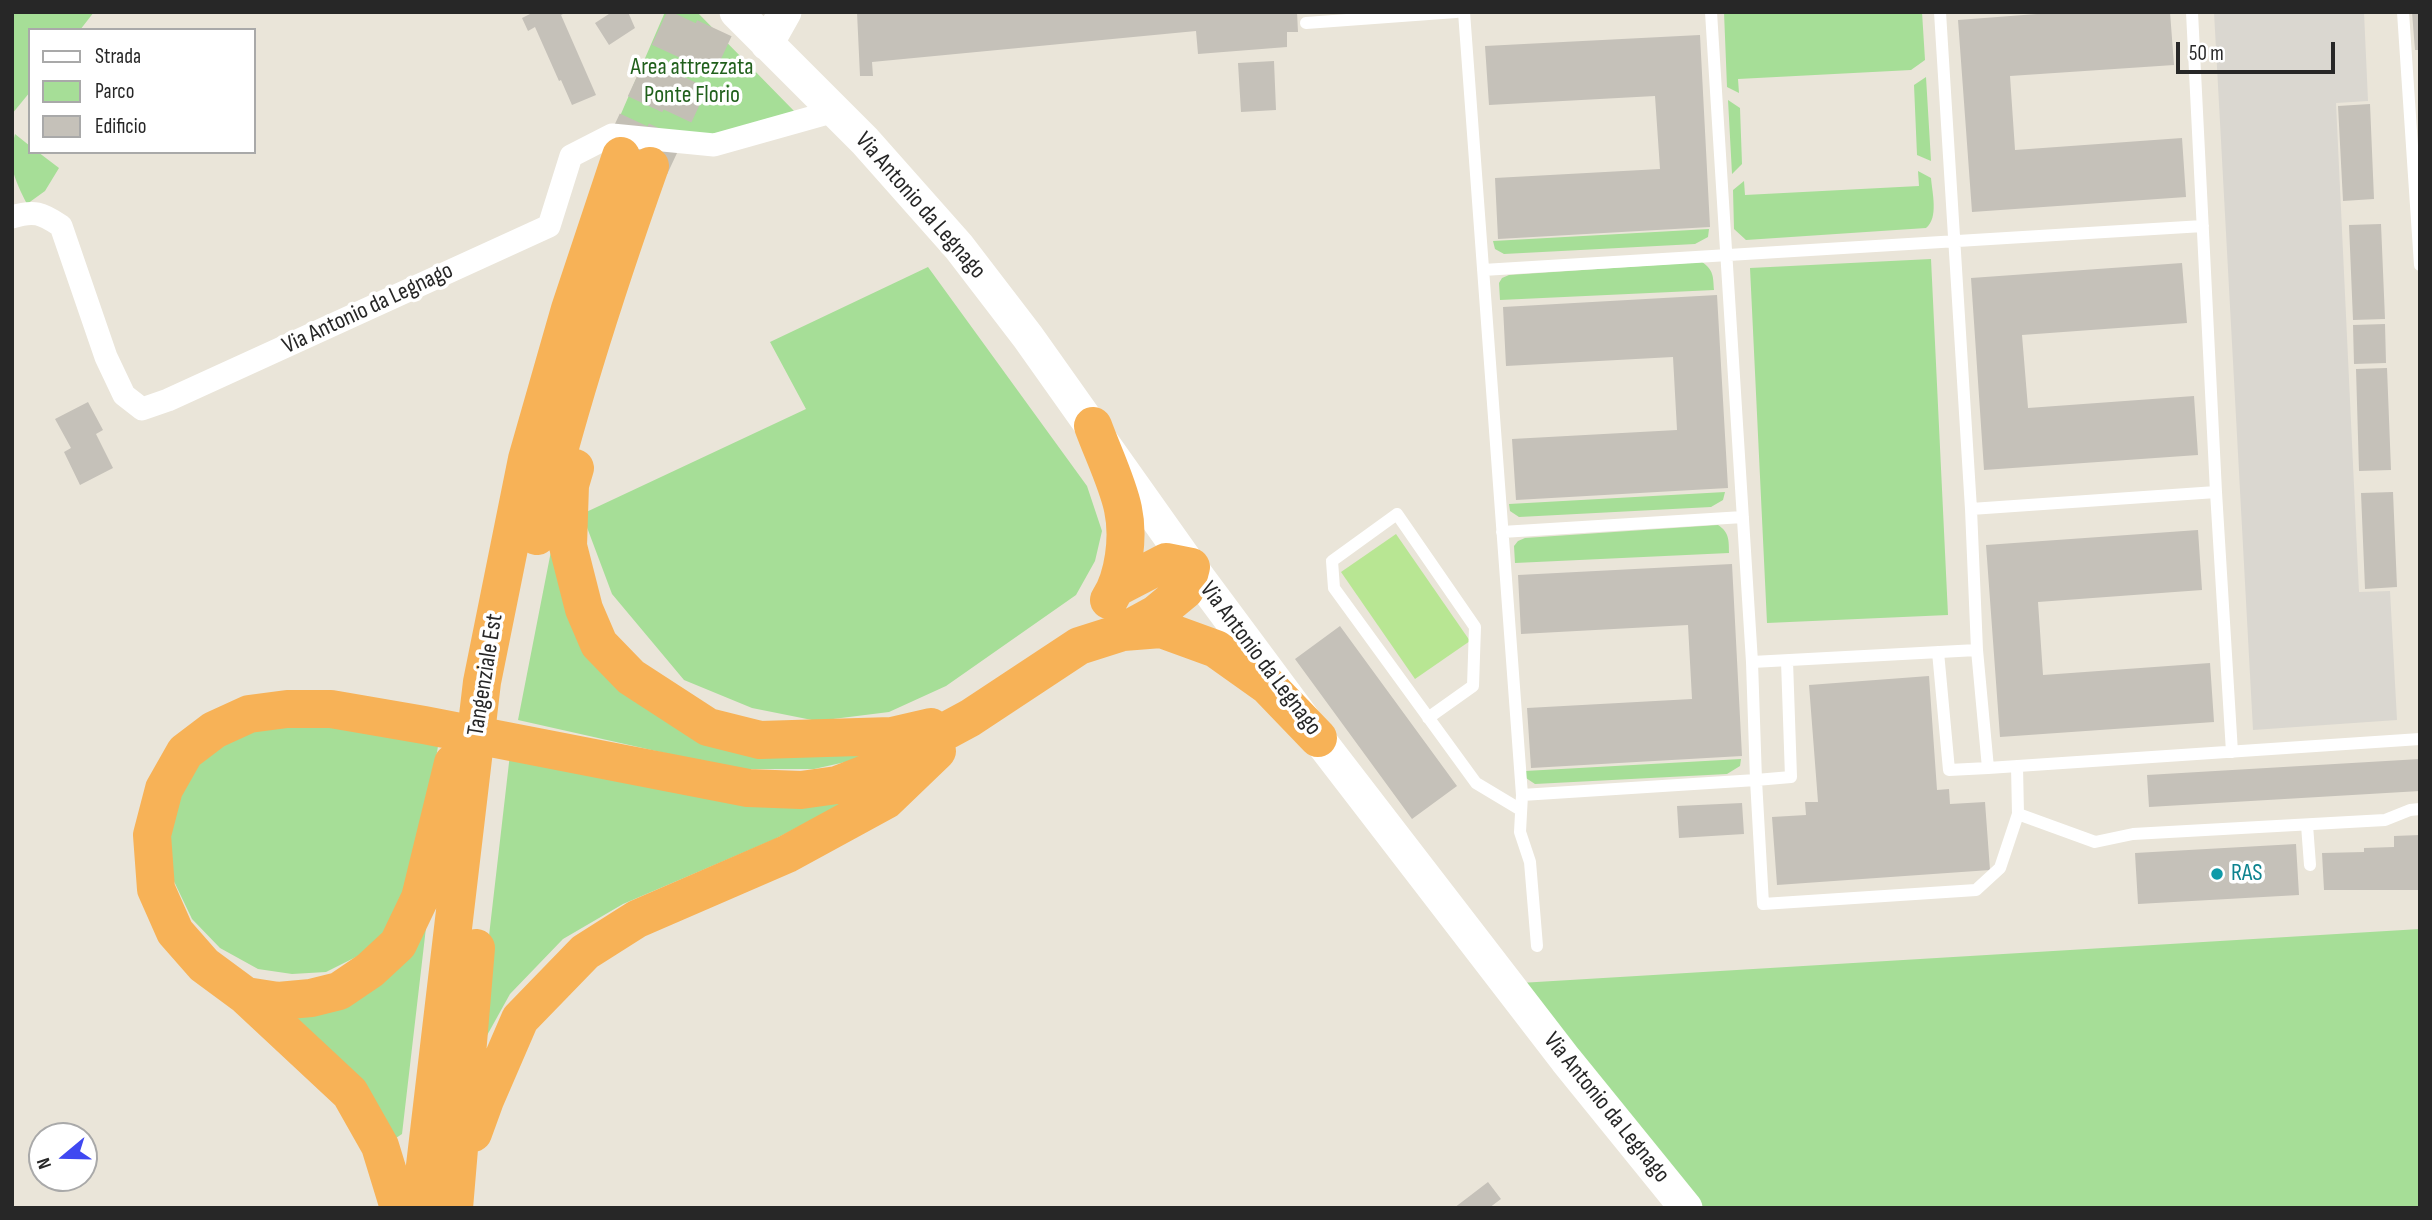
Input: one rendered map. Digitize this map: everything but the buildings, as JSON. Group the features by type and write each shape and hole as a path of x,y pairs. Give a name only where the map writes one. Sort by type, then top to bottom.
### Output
{"highway":[{"name":"Tangenziale Est","path":"420,1208 482,682 527,459 570,309 635,161 626,232 556,457 530,566 508,679 490,790 455,1195"},
{"path":"626,232 616,326 570,485 568,546 584,609 599,644 631,677 708,727 760,740 892,736 970,718"},
{"path":"1079,646 1116,588 1125,552 1124,510 1093,426"},
{"path":"399,1208 380,1146 350,1093 246,996 204,965 175,932 156,889 152,835 164,789 185,752 214,730 249,714 287,709 331,709 748,788 801,790 837,785 868,773 970,718 1079,646 1123,632 1156,614 1185,590 1191,567 1166,562 1116,588"},
{"path":"1123,632 1161,629 1216,649 1268,686 1318,738"},
{"path":"246,996 278,1000 311,998 339,991 370,970 398,944 420,898 448,777 482,682"},
{"path":"455,1195 485,1100 520,1019 585,952 637,919 787,854 886,800 970,718"}],"street":[{"name":"Via Antonio da Legnago","path":"736,12 865,141 959,247 1028,337 1191,567 1318,738 1566,1060 1686,1208"},
{"path":"766,44 785,12"},
{"name":"Via Antonio da Legnago","path":"12,217 29,212 47,216 61,226 106,357 124,395 142,409 168,400 549,226 571,156 612,135 713,145 835,111"}],"lane":[{"path":"1306,23 1456,12"},
{"path":"1464,12 1522,794 1520,832 1530,862 1537,946"},
{"path":"1711,12 1752,662 1763,904 1976,890 2000,868 2018,814 2017,766"},
{"path":"1940,12 1971,509 1977,650 1988,768"},
{"path":"2192,12 2232,752"},
{"path":"2403,12 2420,265"},
{"path":"1483,270 2203,226"},
{"path":"1971,509 2216,492"},
{"path":"1428,718 1473,686 1475,626 1397,514 1332,561 1334,588 1428,718 1476,783 1521,810"},
{"path":"1502,532 1743,517"},
{"path":"1752,662 1977,650"},
{"path":"1938,652 1949,770 2420,739"},
{"path":"1522,794 1791,777 1787,661"},
{"path":"2018,814 2095,842 2133,834 2385,820 2420,809"},
{"path":"2307,825 2310,865"}],"green space":[{"path":"12,12 94,12 82,28 28,28 28,94 12,114"},
{"name":"Area attrezzata Ponte Florio","path":"665,12 697,12 795,112 716,137 614,130"},
{"path":"1724,12 1922,12 1925,60 1911,70 1738,79 1739,93 1727,87"},
{"path":"1926,77 1931,161 1917,155 1914,85"},
{"path":"1728,100 1740,108 1742,164 1732,174"},
{"path":"15,134 28,144 28,154 41,154 59,168 45,191 27,204 13,170"},
{"path":"1918,171 1931,178 1934,211 1926,228 1746,240 1734,229 1733,190 1744,181 1745,195 1919,186"},
{"path":"1709,229 1708,237 1695,244 1504,254 1495,249 1493,241"},
{"path":"1931,259 1948,615 1767,623 1750,268"},
{"path":"1702,262 1711,271 1714,290 1500,300 1499,283 1509,275"},
{"path":"928,267 1087,486 1102,531 1095,561 1076,595 946,686 889,712 817,721 752,708 684,680 612,594 582,514 806,409 770,342"},
{"path":"1725,492 1723,500 1711,507 1519,517 1510,511 1509,504"},
{"path":"1718,525 1728,537 1729,553 1515,563 1514,546 1525,538"},
{"path":"1396,534 1470,641 1415,679 1341,572"},
{"path":"552,546 626,695 857,751 859,759 814,769 736,769 518,720"},
{"path":"290,717 439,740 416,882 398,922 368,951 326,972 292,974 258,969 220,948 192,919 170,873 167,832 182,779 209,748"},
{"path":"510,754 863,793 775,839 623,904 563,939 510,994 475,1057"},
{"path":"1741,759 1740,766 1727,774 1535,784 1526,778 1525,771"},
{"path":"427,919 402,1134 396,1138 270,1001 303,1002"},
{"path":"2420,929 2420,1208 1697,1208 1520,983"}],"shaded area":[{"path":"2214,12 2364,12 2368,101 2336,103 2359,592 2390,591 2397,720 2253,730"}],"tunnel":[{"path":"621,156 688,12"},
{"path":"650,166 722,12"}],"place":[{"name":"RAS","path":"2217,874"}]}
